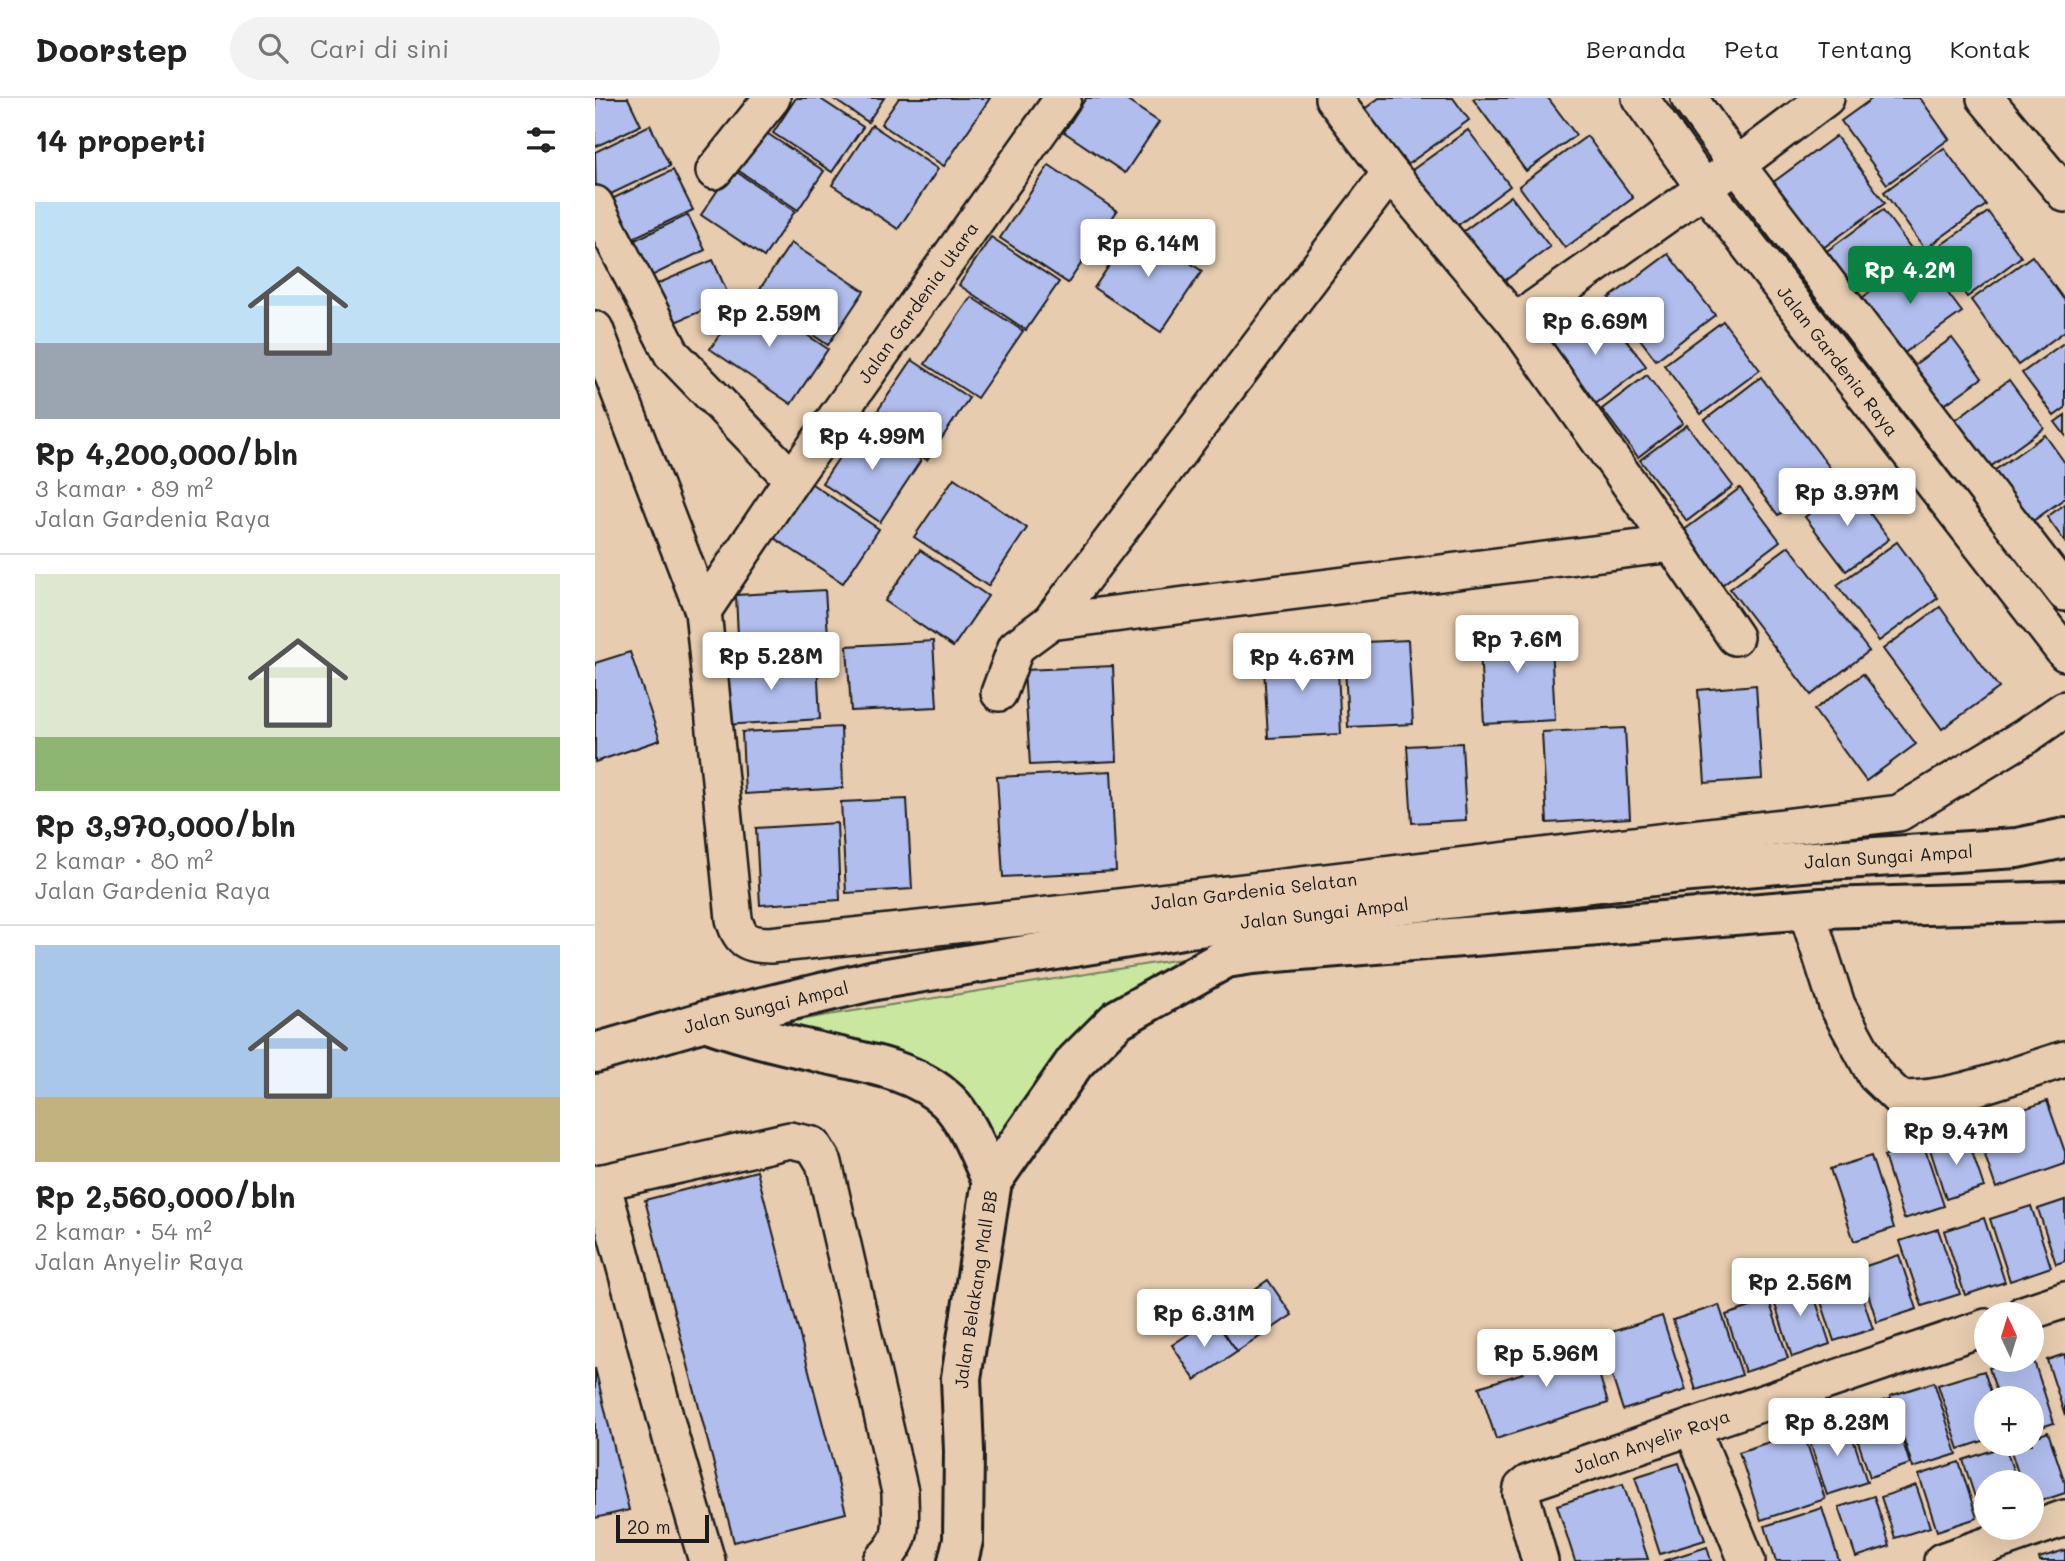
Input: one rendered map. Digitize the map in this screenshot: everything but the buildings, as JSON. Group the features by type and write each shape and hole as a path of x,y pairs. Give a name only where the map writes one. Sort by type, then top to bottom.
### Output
{"main road":[{"name":"Jalan Sungai Ampal","path":"595,1053 705,1021 874,980 1188,928 1680,873 1813,861 2017,848 2065,838"},
{"name":"Jalan Sungai Ampal","path":"1226,958 1806,909 2065,901"},
{"name":"Jalan Belakang Mall BB","path":"958,1561 963,1540 961,1378 992,1181 1075,1062 1118,1019 1226,958"},
{"path":"705,1021 744,1035 872,1065 916,1080 949,1102 971,1136 992,1181"}],"street":[{"path":"714,172 772,98"},
{"name":"Jalan Gardenia Utara","path":"703,611 792,479 1063,98"},
{"path":"1333,98 1390,173 1515,322 1735,638"},
{"name":"Jalan Gardenia Raya","path":"1640,98 1704,188 2065,653"},
{"path":"1689,98 1737,165 2065,593"},
{"path":"1515,322 1737,165 1826,98"},
{"path":"1985,98 2065,194"},
{"path":"999,693 1016,647 1050,622 1390,173"},
{"path":"595,204 671,354 792,479"},
{"name":"Jalan Gardenia Selatan","path":"595,329 703,611 734,919 737,932 744,940 755,944 1085,911 1899,813 2026,736 2065,709"},
{"path":"1050,622 1672,544"},
{"path":"1806,909 1837,1005 1875,1075 1900,1099 1925,1099 1953,1094 2065,1059"},
{"path":"707,1561 599,1183 790,1140 813,1144 824,1163 900,1492 900,1528 896,1547 881,1561"},
{"path":"2044,1307 2065,1300"},
{"name":"Jalan Anyelir Raya","path":"1540,1561 1521,1494 1522,1488 1528,1483 1974,1331"},
{"path":"1692,1427 1747,1561"},
{"path":"1942,1561 2015,1549 2065,1518"}],"green space":[{"path":"1219,956 1116,1015 992,1170 952,1101 745,1031 822,1016 1174,960"}]}
